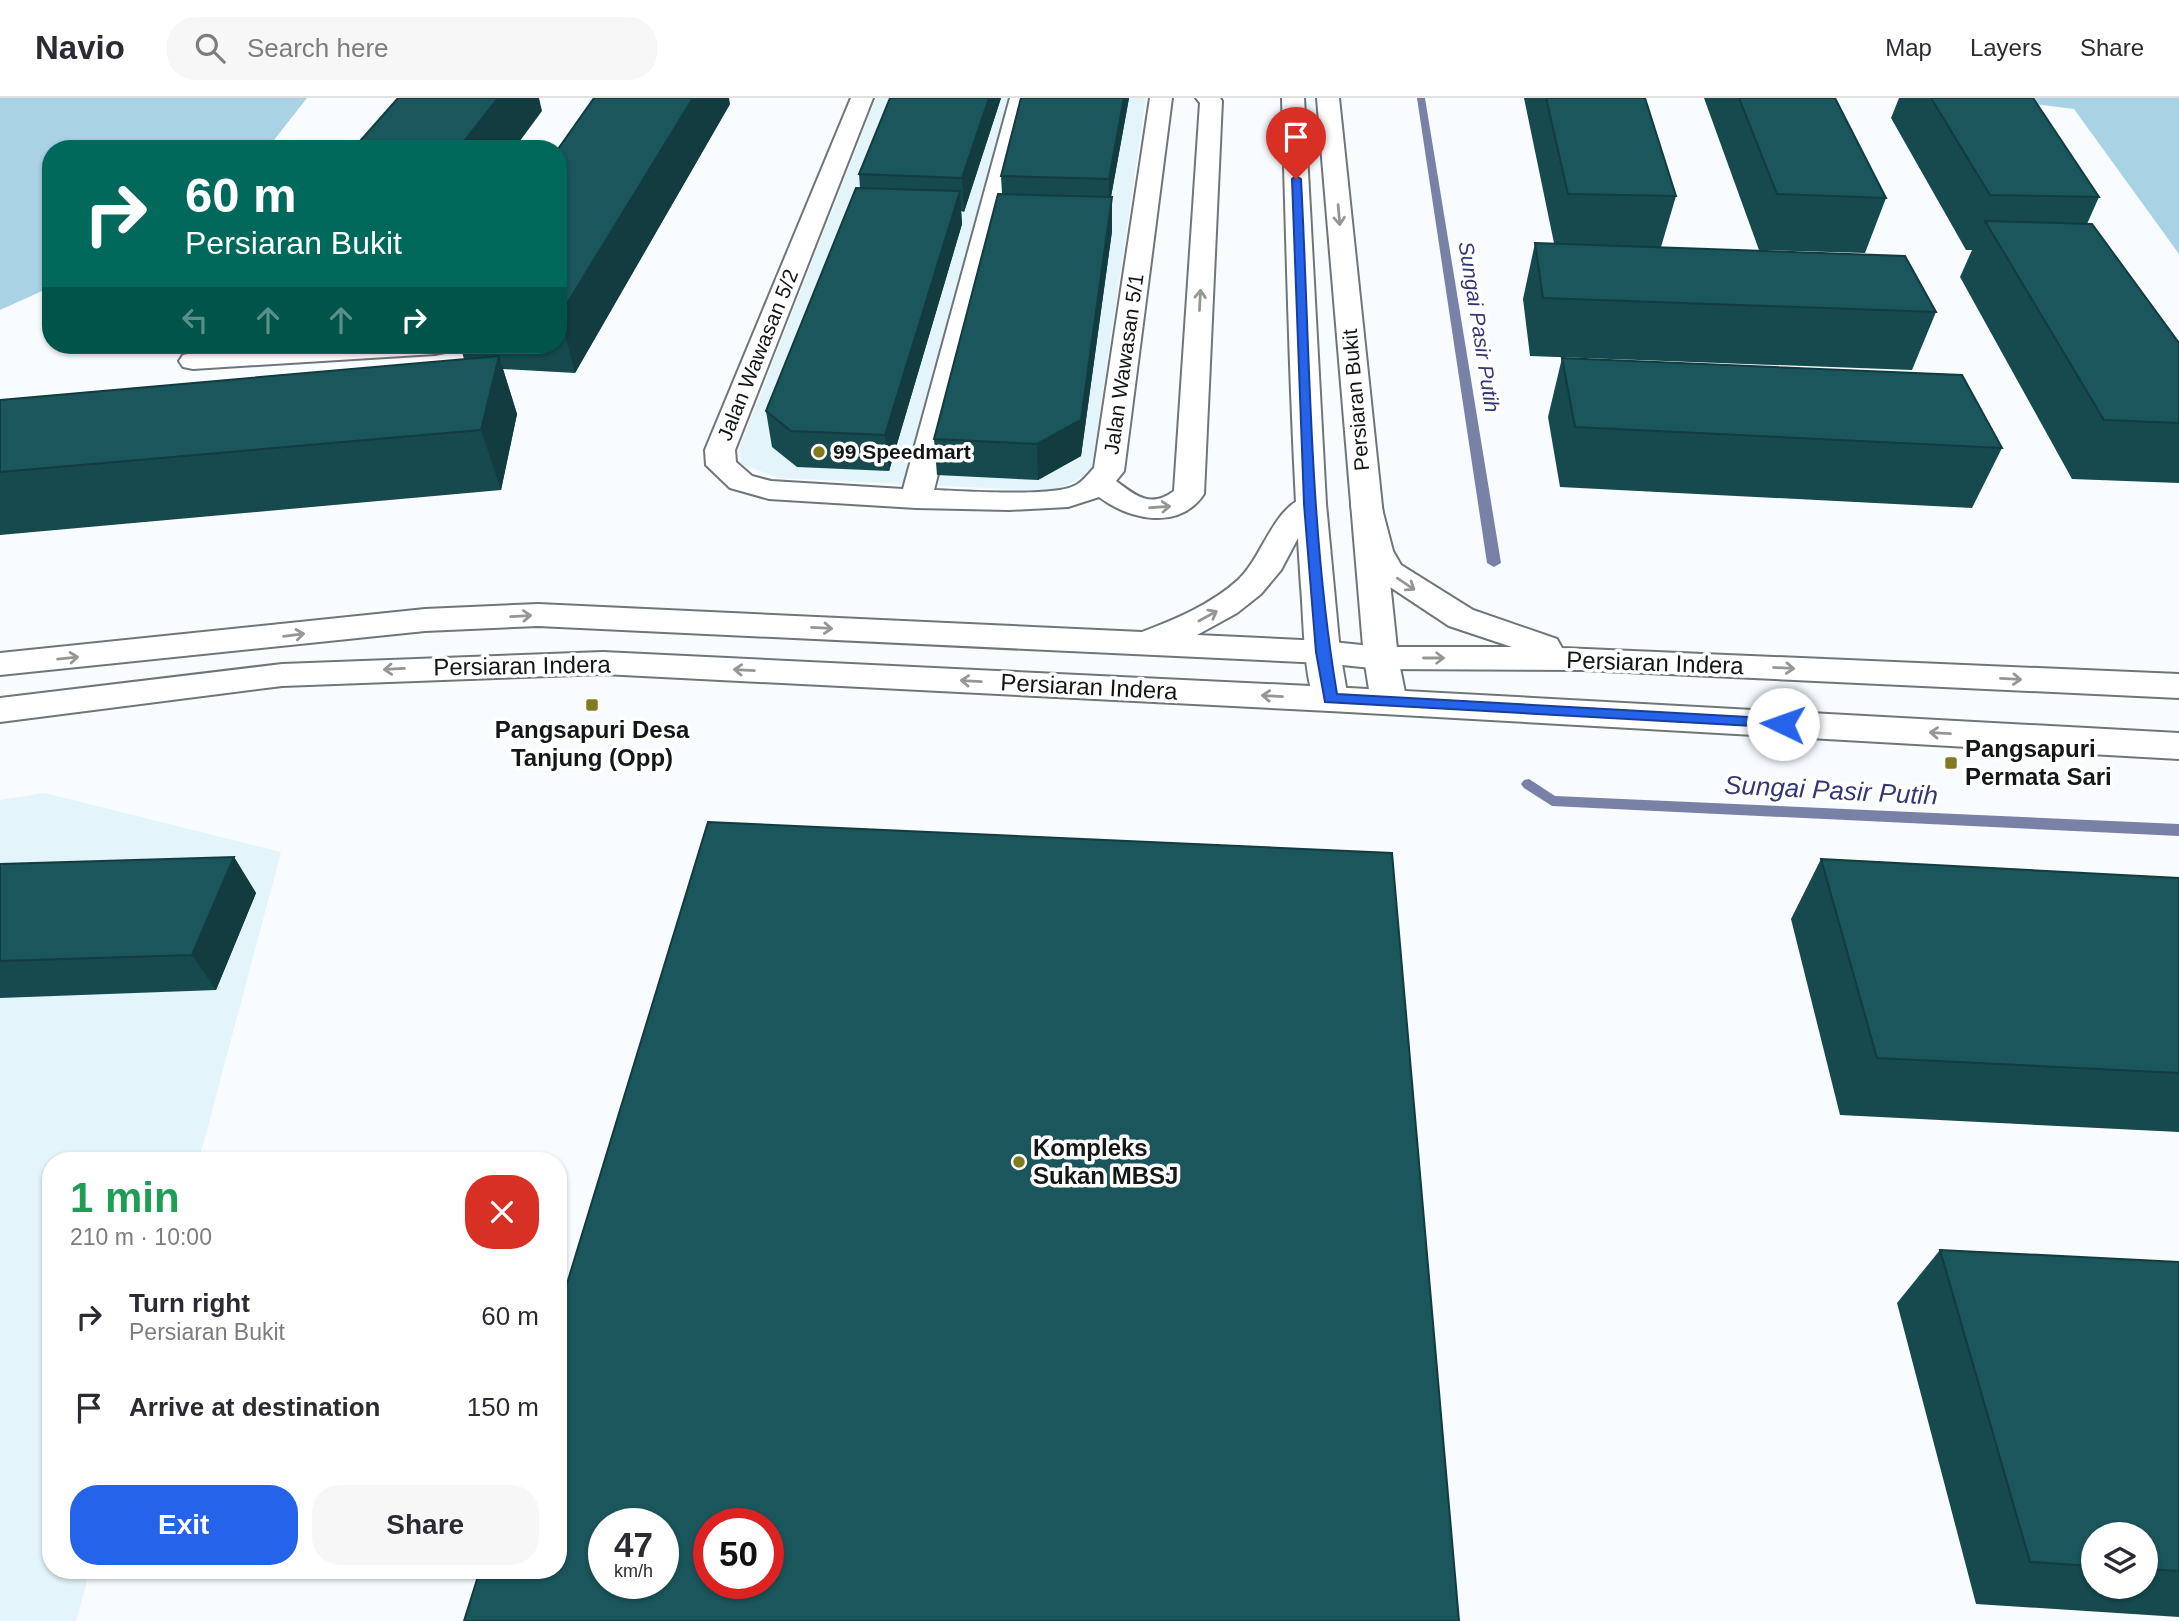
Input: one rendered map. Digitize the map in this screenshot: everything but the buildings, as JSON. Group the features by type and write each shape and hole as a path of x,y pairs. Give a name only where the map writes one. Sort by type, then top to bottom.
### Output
{"street":[{"name":"Jalan Wawasan 5/2","path":"862,98 829,212 720,450 721,466 741,482 769,490 916,499"},
{"path":"916,499 1021,98"},
{"name":"Jalan Wawasan 5/1","path":"916,499 1046,501 1087,492 1100,483 1109,471 1161,98"},
{"path":"1100,483 1116,498 1139,508 1168,509 1189,494 1212,101 1207,98"},
{"name":"Persiaran Bukit","path":"1293,98 1311,504 1323,652 1330,699"},
{"name":"Persiaran Bukit","path":"1328,98 1381,658 1389,702"},
{"path":"964,216 1018,218"},
{"path":"1115,221 1143,222"},
{"path":"193,361 306,354"},
{"path":"1146,643 1183,630 1215,613 1242,593 1262,575 1276,555 1285,533 1311,504"},
{"path":"1366,505 1377,551 1389,572 1461,618 1506,636 1583,659"},
{"name":"Persiaran Indera","path":"0,664 425,620 538,615 1323,652 1381,658 1583,659 2179,686"},
{"name":"Persiaran Indera","path":"0,710 282,674 603,663 1389,702 2179,746"}],"shaded area":[{"path":"0,98 307,98 274,140 42,140 42,291 0,310"},
{"path":"876,98 1146,98 1091,472 1072,483 1051,491 779,478 741,464 739,449"},
{"path":"1984,98 2179,98 2179,254 2074,109"},
{"path":"45,793 281,852 201,1152 42,1152 42,1579 88,1579 76,1621 0,1621 0,800"}],"waterway":[{"name":"Sungai Pasir Putih","path":"1421,98 1494,563"},
{"name":"Sungai Pasir Putih","path":"1529,784 1552,801 2179,830"}],"place":[{"name":"99 Speedmart","path":"819,452"},
{"name":"Pangsapuri Desa Tanjung (Opp)","path":"592,705"},
{"name":"Pangsapuri Permata Sari","path":"1951,763"},
{"name":"Kompleks Sukan MBSJ","path":"1019,1162"}],"route":[{"path":"1296,179 1311,504 1323,652 1330,699 1783,724"}]}
